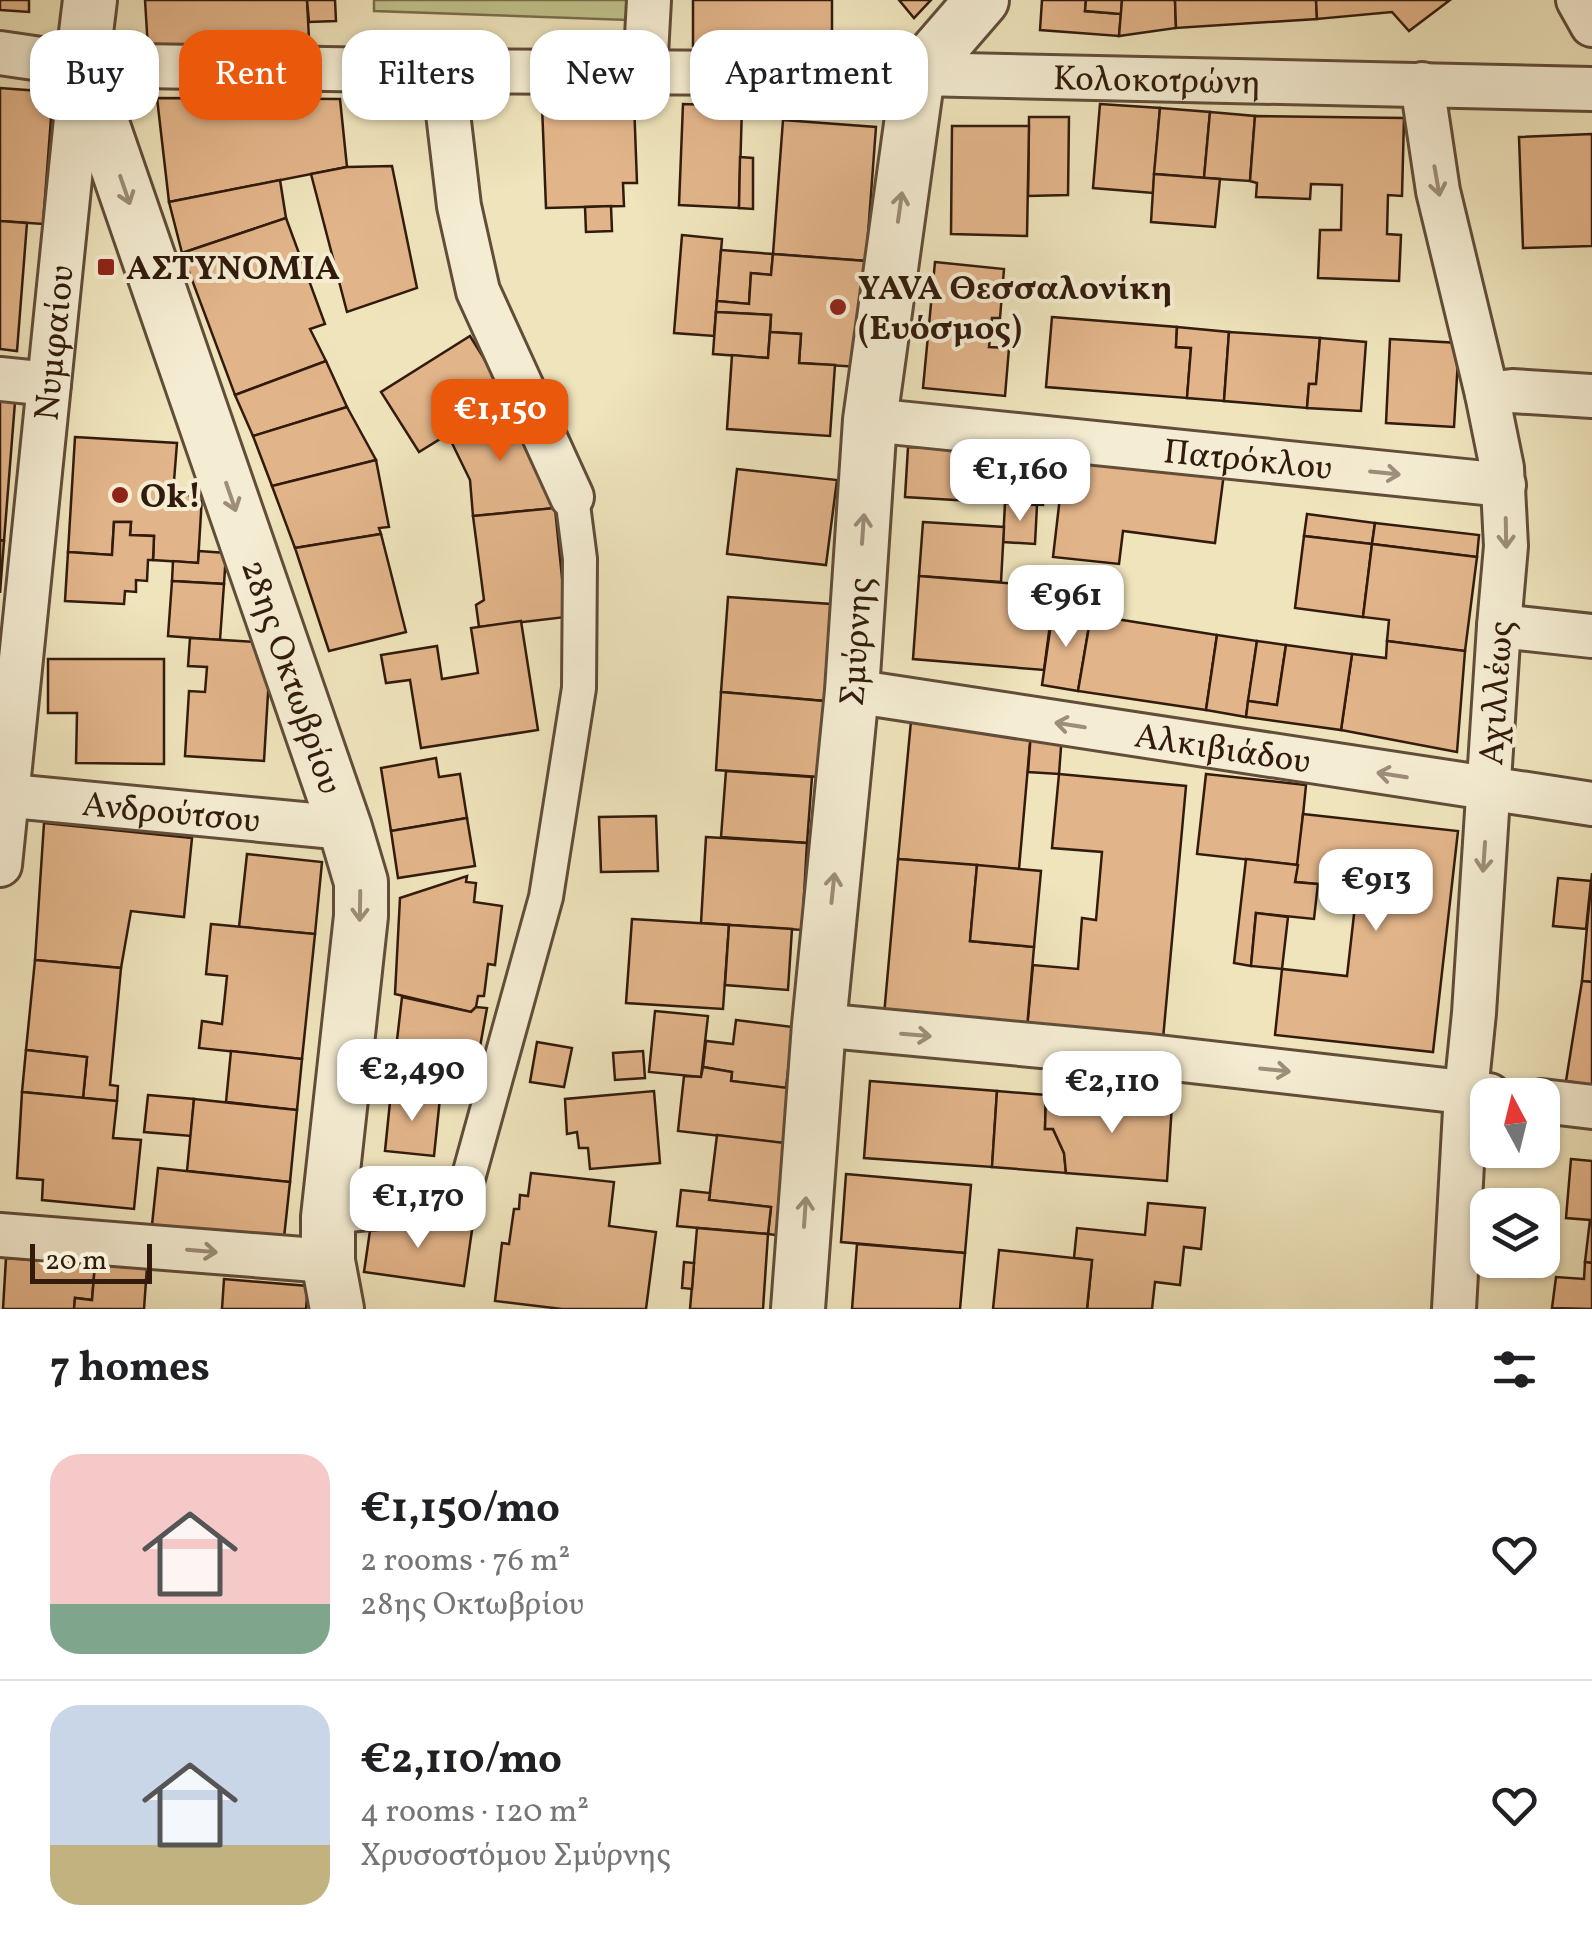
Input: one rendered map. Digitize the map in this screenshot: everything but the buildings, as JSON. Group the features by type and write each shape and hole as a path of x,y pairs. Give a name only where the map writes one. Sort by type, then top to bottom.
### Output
{"street":[{"name":"Νυμφαίου","path":"86,30 90,0"},
{"path":"647,30 648,0"},
{"path":"928,62 982,0"},
{"path":"1578,0 1592,24"},
{"name":"Κολοκοτρώνη","path":"0,53 30,57"},
{"name":"Κολοκοτρώνη","path":"159,66 342,70"},
{"name":"Κολοκοτρώνη","path":"928,74 1592,89"},
{"name":"Αχιλλέως","path":"1422,84 1438,191 1487,394 1504,485 1506,546 1474,1013 1476,1078"},
{"name":"Νυμφαίου","path":"0,865 4,795 76,120"},
{"name":"28ης Οκτωβρίου","path":"101,120 345,828 360,882 361,916 331,1262"},
{"path":"0,1234 331,1262 461,1204 546,897 579,688 580,559 572,497 478,291 459,206 449,120"},
{"name":"Σμύρνης","path":"798,1309 819,1026 852,691 870,420 912,120"},
{"path":"0,379 49,384"},
{"path":"1487,394 1512,391 1592,396"},
{"name":"Πατρόκλου","path":"870,420 1504,485"},
{"path":"1499,626 1592,636"},
{"name":"Αλκιβιάδου","path":"852,691 1592,804"},
{"name":"Ανδρούτσου","path":"4,795 345,828"},
{"path":"819,1026 1167,1058 1470,1093"},
{"path":"1560,1103 1592,1107"},
{"name":"Αχιλλέως","path":"1454,1309 1470,1159"}],"green space":[{"path":"374,0 630,0 628,20 374,11"}],"place":[{"name":"ΑΣΤΥΝΟΜΙΑ","path":"106,267"},
{"name":"YAVA Θεσσαλονίκη (Ευόσμος)","path":"838,307"},
{"name":"Ok!","path":"120,495"}]}
